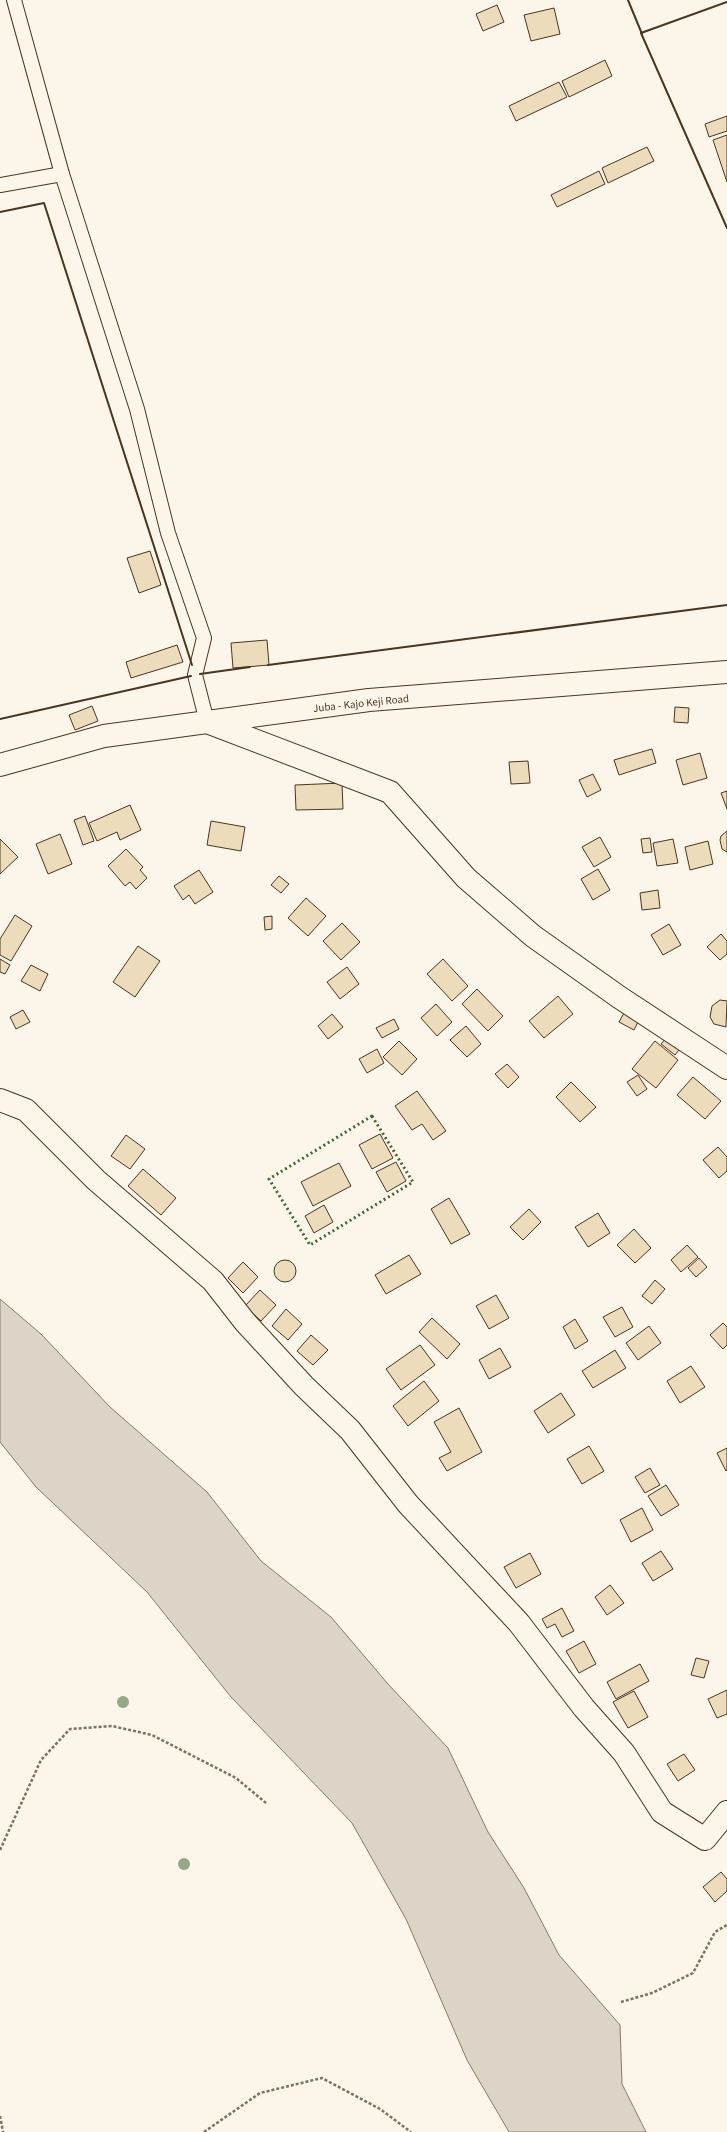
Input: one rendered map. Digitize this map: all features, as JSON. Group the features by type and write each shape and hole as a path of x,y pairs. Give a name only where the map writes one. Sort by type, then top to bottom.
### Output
{"street":[{"name":"Juba - Kajo Keji Road","path":"0,765 104,736 370,700 564,686 727,672"},
{"path":"207,722 390,792 466,878 533,936 619,997 727,1068"},
{"path":"0,1100 26,1110 96,1180 213,1281 245,1322 304,1386 350,1430 408,1504 519,1623 584,1708 624,1753 662,1812 705,1838 727,1812"}],"lane":[{"path":"14,0 62,174 137,409 168,533 204,638 195,675 207,722"},
{"path":"0,185 62,174"}],"path":[{"path":"0,1850 41,1760 70,1729 112,1726 152,1735 236,1778 266,1803"},
{"path":"621,2002 652,1993 692,1973 715,1932 727,1925"},
{"path":"204,2132 260,2093 322,2078 380,2109 411,2132"},
{"path":"0,2116 3,2132"}],"shaded area":[{"path":"0,1299 41,1334 110,1407 207,1492 261,1561 331,1617 388,1684 448,1748 488,1832 524,1888 559,1955 620,2025 622,2084 646,2132 509,2132 467,2060 406,1919 352,1823 231,1697 147,1592 36,1487 0,1442"}],"building":[{"path":"497,5 504,22 483,31 476,14"},
{"path":"554,8 560,34 531,41 524,15"},
{"path":"605,60 612,76 569,97 562,81"},
{"path":"559,82 567,97 516,121 509,106"},
{"path":"727,116 727,131 709,137 705,124"},
{"path":"727,135 727,182 713,140"},
{"path":"647,147 654,161 608,183 602,168"},
{"path":"599,171 605,184 557,207 551,195"},
{"path":"150,551 161,585 139,593 127,558"},
{"path":"267,640 269,665 233,668 231,643"},
{"path":"177,645 183,662 131,678 126,662"},
{"path":"92,706 98,721 75,730 69,715"},
{"path":"675,707 689,708 688,723 674,722"},
{"path":"652,749 656,763 619,775 614,760"},
{"path":"700,753 707,778 683,785 676,760"},
{"path":"528,761 530,783 511,784 509,762"},
{"path":"593,774 601,790 587,797 579,780"},
{"path":"342,783 343,809 296,810 295,785"},
{"path":"727,791 727,809 721,793"},
{"path":"130,805 141,830 120,840 117,832 97,841 89,823"},
{"path":"85,816 94,841 83,845 74,820"},
{"path":"211,821 245,827 241,851 207,845"},
{"path":"727,831 727,852 722,849 720,840 721,836"},
{"path":"60,834 72,864 48,874 36,844"},
{"path":"600,837 611,857 594,867 582,847"},
{"path":"650,838 652,852 643,853 641,839"},
{"path":"0,839 18,857 0,874"},
{"path":"673,839 678,863 657,866 653,843"},
{"path":"708,841 713,864 690,870 685,847"},
{"path":"126,849 143,867 140,870 147,878 136,889 130,882 125,886 108,866"},
{"path":"598,869 610,890 593,900 581,879"},
{"path":"199,870 213,892 195,904 189,895 183,900 174,886"},
{"path":"279,876 289,884 281,893 271,885"},
{"path":"658,890 660,908 642,910 640,893"},
{"path":"306,898 326,916 308,936 288,918"},
{"path":"15,915 32,926 11,961 0,955 0,939"},
{"path":"272,916 272,929 265,930 264,917"},
{"path":"342,923 360,942 341,960 323,941"},
{"path":"669,924 681,945 663,955 651,935"},
{"path":"721,934 727,941 727,954 720,960 707,947"},
{"path":"138,946 160,961 135,997 113,982"},
{"path":"0,959 10,965 5,974 0,972"},
{"path":"443,959 468,986 452,1001 427,974"},
{"path":"31,965 48,974 40,991 21,981"},
{"path":"347,967 359,984 340,999 327,982"},
{"path":"477,989 503,1016 488,1031 462,1004"},
{"path":"558,996 573,1014 544,1038 529,1021"},
{"path":"720,1000 727,1001 726,1027 714,1024 710,1017 712,1006"},
{"path":"436,1004 452,1022 437,1036 421,1018"},
{"path":"23,1010 30,1022 16,1029 10,1017"},
{"path":"624,1013 638,1022 634,1030 619,1022"},
{"path":"332,1014 343,1027 328,1039 318,1026"},
{"path":"394,1019 399,1029 382,1038 376,1028"},
{"path":"466,1026 481,1044 467,1057 450,1040"},
{"path":"669,1035 683,1045 675,1055 661,1044"},
{"path":"399,1041 417,1059 402,1075 383,1057"},
{"path":"655,1041 678,1060 656,1088 632,1069"},
{"path":"377,1049 384,1063 367,1073 359,1059"},
{"path":"507,1064 519,1077 508,1088 495,1074"},
{"path":"638,1075 647,1089 637,1096 627,1082"},
{"path":"693,1077 721,1101 705,1119 677,1095"},
{"path":"571,1082 596,1107 580,1122 556,1097"},
{"path":"417,1091 446,1131 433,1140 422,1124 412,1130 395,1106"},
{"path":"380,1134 393,1158 372,1169 359,1145"},
{"path":"126,1135 145,1149 130,1169 111,1156"},
{"path":"718,1147 727,1157 727,1171 719,1178 703,1160"},
{"path":"396,1162 406,1181 387,1192 376,1172"},
{"path":"339,1163 351,1186 313,1206 301,1182"},
{"path":"143,1169 176,1198 161,1215 128,1186"},
{"path":"449,1198 470,1234 451,1244 431,1209"},
{"path":"324,1205 333,1222 314,1233 305,1216"},
{"path":"529,1209 541,1222 523,1240 510,1227"},
{"path":"598,1213 610,1233 588,1247 575,1227"},
{"path":"634,1229 651,1248 635,1263 617,1245"},
{"path":"687,1245 698,1257 681,1272 671,1260"},
{"path":"409,1255 421,1274 386,1294 375,1275"},
{"path":"699,1258 707,1267 696,1277 688,1268"},
{"path":"285,1260 293,1263 296,1271 293,1279 285,1282 277,1279 274,1271 277,1263"},
{"path":"243,1262 258,1277 243,1293 228,1278"},
{"path":"655,1280 665,1289 652,1304 642,1296"},
{"path":"260,1290 276,1305 261,1321 245,1306"},
{"path":"496,1295 509,1318 489,1329 476,1306"},
{"path":"622,1307 633,1327 615,1337 603,1317"},
{"path":"286,1309 302,1324 288,1340 272,1326"},
{"path":"432,1318 460,1344 447,1359 419,1332"},
{"path":"575,1319 588,1341 575,1349 563,1327"},
{"path":"723,1323 727,1327 727,1345 723,1349 710,1335"},
{"path":"649,1326 661,1343 638,1360 626,1343"},
{"path":"311,1335 328,1350 313,1365 297,1351"},
{"path":"420,1345 435,1365 401,1390 386,1369"},
{"path":"500,1348 511,1367 489,1379 479,1360"},
{"path":"615,1350 626,1368 593,1388 582,1371"},
{"path":"691,1366 705,1387 680,1403 667,1381"},
{"path":"424,1381 439,1401 408,1426 393,1406"},
{"path":"561,1393 575,1415 548,1433 534,1411"},
{"path":"459,1408 482,1452 447,1471 439,1458 451,1452 434,1422"},
{"path":"589,1446 604,1471 582,1484 567,1459"},
{"path":"727,1448 727,1470 726,1471 717,1453"},
{"path":"650,1468 660,1485 645,1493 635,1477"},
{"path":"666,1485 679,1505 661,1516 648,1496"},
{"path":"642,1508 653,1530 631,1542 620,1520"},
{"path":"661,1551 673,1569 653,1581 642,1563"},
{"path":"530,1553 541,1574 516,1588 504,1567"},
{"path":"610,1585 624,1603 607,1615 595,1597"},
{"path":"562,1608 574,1631 562,1637 555,1624 547,1628 542,1619"},
{"path":"584,1641 596,1664 579,1673 566,1651"},
{"path":"696,1658 709,1661 704,1678 691,1675"},
{"path":"640,1664 649,1681 616,1699 607,1682"},
{"path":"727,1690 727,1714 717,1718 708,1699"},
{"path":"634,1691 648,1717 628,1728 613,1702"},
{"path":"684,1754 695,1770 678,1781 667,1764"},
{"path":"721,1872 727,1879 727,1891 715,1902 703,1887"}],"hedge":[{"path":"372,1116 413,1182 310,1245 269,1179 372,1116"}],"wall":[{"path":"628,0 642,34"},
{"path":"727,2 641,33 727,228"},
{"path":"0,212 44,203 192,665"},
{"path":"268,665 727,605"},
{"path":"200,674 250,667"},
{"path":"0,719 191,676"}]}
